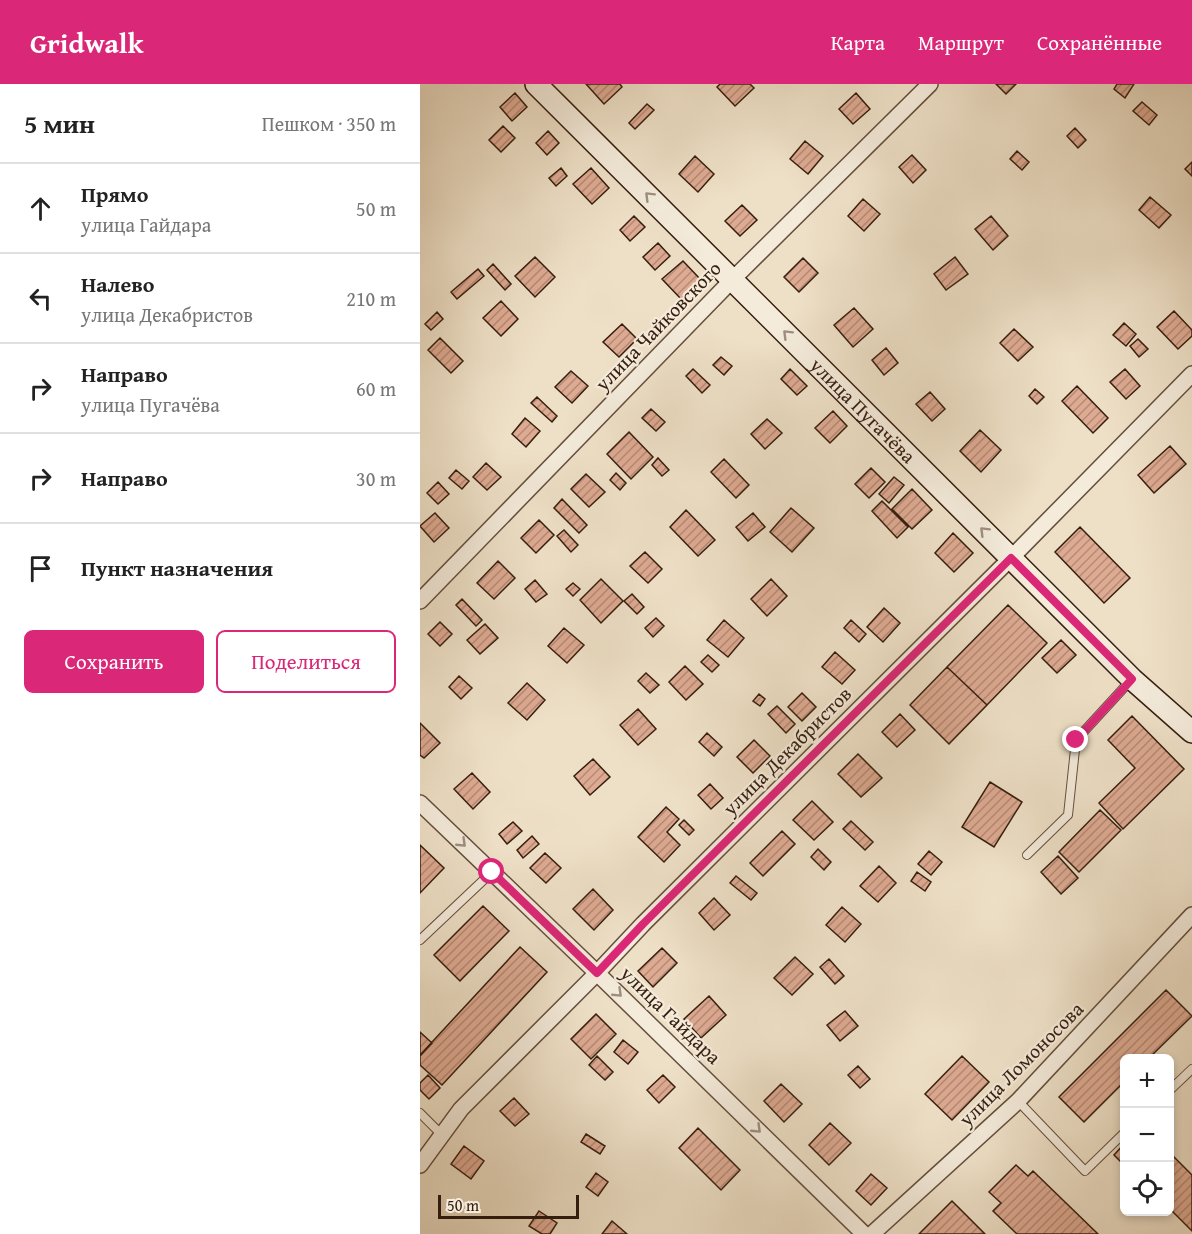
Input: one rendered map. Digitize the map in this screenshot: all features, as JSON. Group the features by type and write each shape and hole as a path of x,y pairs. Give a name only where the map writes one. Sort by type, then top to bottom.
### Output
{"street":[{"name":"улица Пугачёва","path":"536,84 1132,679 1192,732"},
{"name":"улица Чайковского","path":"420,601 733,279 930,84"},
{"name":"улица Декабристов","path":"420,1165 461,1109 1192,374"},
{"name":"улица Гайдара","path":"420,803 864,1234"},
{"name":"улица Ломоносова","path":"872,1234 1017,1101 1192,915"}],"lane":[{"path":"1027,855 1068,815 1076,740 1132,679"},
{"path":"420,940 492,872"},
{"path":"1174,1086 1192,1069"},
{"path":"1017,1101 1085,1171 1120,1138"},
{"path":"420,1113 442,1135"}],"building":[{"path":"586,84 620,84 622,87 604,104"},
{"path":"720,84 750,84 754,88 735,106 717,87"},
{"path":"996,84 1016,84 1006,94"},
{"path":"1117,84 1134,84 1125,98 1114,89"},
{"path":"515,93 527,107 512,121 500,107"},
{"path":"856,93 870,109 853,124 839,109"},
{"path":"1142,102 1157,115 1149,125 1133,111"},
{"path":"647,104 654,110 635,129 629,123"},
{"path":"503,126 515,138 501,152 489,140"},
{"path":"1075,128 1086,140 1078,148 1067,136"},
{"path":"548,131 559,143 547,155 536,143"},
{"path":"805,141 823,156 808,174 790,159"},
{"path":"1017,151 1029,162 1022,170 1010,159"},
{"path":"912,155 926,170 913,183 899,167"},
{"path":"695,156 714,174 698,192 679,174"},
{"path":"1192,162 1192,176 1185,169"},
{"path":"561,168 567,176 556,186 549,178"},
{"path":"591,168 609,188 592,204 573,184"},
{"path":"1150,197 1171,215 1159,228 1139,210"},
{"path":"863,199 880,214 864,231 848,216"},
{"path":"742,205 757,220 740,236 725,221"},
{"path":"634,216 645,227 630,241 620,230"},
{"path":"991,216 1008,236 993,250 975,229"},
{"path":"658,243 670,256 655,270 643,257"},
{"path":"535,257 555,277 535,297 515,276"},
{"path":"955,257 968,274 946,290 934,274"},
{"path":"803,258 818,273 799,292 784,277"},
{"path":"683,261 701,280 681,299 662,279"},
{"path":"493,264 511,284 505,290 487,270"},
{"path":"478,269 484,276 457,299 451,292"},
{"path":"501,301 518,319 501,336 483,318"},
{"path":"854,308 873,329 853,347 834,325"},
{"path":"1174,311 1192,330 1192,336 1178,349 1157,327"},
{"path":"437,312 443,319 431,330 425,324"},
{"path":"1124,323 1136,334 1126,346 1113,335"},
{"path":"622,324 637,339 619,357 603,342"},
{"path":"1014,329 1033,347 1018,361 1000,343"},
{"path":"440,338 463,361 451,373 428,350"},
{"path":"1138,339 1148,349 1139,357 1130,346"},
{"path":"886,348 898,363 884,375 872,360"},
{"path":"721,357 732,366 724,375 713,365"},
{"path":"693,369 710,385 702,393 686,376"},
{"path":"790,369 807,386 797,395 781,379"},
{"path":"1125,369 1140,386 1126,399 1110,382"},
{"path":"571,371 588,386 572,403 555,387"},
{"path":"1077,386 1108,418 1093,433 1062,401"},
{"path":"1035,389 1044,397 1037,404 1029,396"},
{"path":"930,392 945,409 932,421 916,404"},
{"path":"537,397 557,416 552,422 531,403"},
{"path":"651,409 665,422 656,431 642,418"},
{"path":"833,411 847,426 830,443 815,428"},
{"path":"525,418 540,431 526,447 512,434"},
{"path":"767,419 782,433 765,449 751,434"},
{"path":"980,430 1001,450 981,472 960,451"},
{"path":"629,432 653,457 631,479 607,454"},
{"path":"1170,446 1186,464 1154,493 1138,475"},
{"path":"658,458 669,470 662,476 652,465"},
{"path":"724,459 749,485 736,498 711,472"},
{"path":"486,463 501,477 487,490 473,477"},
{"path":"871,468 885,482 869,498 855,484"},
{"path":"456,470 469,481 462,489 449,478"},
{"path":"616,473 626,483 620,490 610,480"},
{"path":"586,474 605,492 589,507 571,489"},
{"path":"894,477 904,485 889,503 879,494"},
{"path":"438,482 449,494 438,504 427,493"},
{"path":"912,489 932,510 912,529 892,509"},
{"path":"562,499 587,525 579,533 554,508"},
{"path":"882,501 908,527 897,538 872,511"},
{"path":"791,508 814,528 792,552 770,532"},
{"path":"686,510 715,540 698,556 670,527"},
{"path":"435,513 449,528 434,542 420,526"},
{"path":"753,513 765,527 748,541 736,527"},
{"path":"539,520 554,535 536,553 521,538"},
{"path":"1080,527 1130,578 1104,603 1055,552"},
{"path":"564,530 578,545 571,552 557,536"},
{"path":"953,533 973,553 954,572 935,553"},
{"path":"645,552 662,569 648,583 630,566"},
{"path":"498,561 515,578 494,599 477,583"},
{"path":"601,579 623,601 601,623 580,600"},
{"path":"771,579 787,596 767,616 751,599"},
{"path":"535,580 547,594 536,602 525,589"},
{"path":"573,583 580,589 573,596 566,589"},
{"path":"632,594 644,607 637,614 624,601"},
{"path":"462,599 482,620 476,626 456,605"},
{"path":"1008,605 1047,643 987,705 947,667"},
{"path":"884,608 900,623 883,642 867,627"},
{"path":"656,618 664,626 653,637 645,628"},
{"path":"724,620 744,638 728,657 707,640"},
{"path":"851,620 866,634 859,642 844,628"},
{"path":"440,622 452,634 440,646 428,634"},
{"path":"485,624 498,638 480,654 467,640"},
{"path":"564,628 584,645 567,663 548,646"},
{"path":"1061,640 1076,655 1057,673 1042,658"},
{"path":"835,652 855,670 842,684 822,667"},
{"path":"708,655 719,665 712,672 701,662"},
{"path":"685,666 703,684 686,700 669,682"},
{"path":"947,667 987,705 949,744 910,705"},
{"path":"646,673 659,685 650,693 638,681"},
{"path":"459,676 472,688 461,699 449,687"},
{"path":"527,683 545,700 527,720 508,703"},
{"path":"802,693 816,707 802,721 788,707"},
{"path":"759,694 765,699 760,706 753,701"},
{"path":"777,706 795,724 786,733 768,714"},
{"path":"638,709 656,729 638,745 620,725"},
{"path":"900,714 915,730 897,747 882,732"},
{"path":"1132,716 1184,769 1123,829 1099,803 1135,768 1108,740"},
{"path":"420,723 440,743 424,758 420,755"},
{"path":"707,733 722,747 714,756 699,742"},
{"path":"754,740 770,756 753,773 737,757"},
{"path":"858,754 882,778 861,797 838,774"},
{"path":"593,759 610,777 590,795 574,776"},
{"path":"472,773 490,792 473,809 454,789"},
{"path":"990,782 1022,802 994,847 962,827"},
{"path":"710,784 723,798 711,809 698,795"},
{"path":"812,801 833,822 814,840 793,820"},
{"path":"666,807 679,819 667,832 680,845 664,862 638,837"},
{"path":"1100,810 1121,830 1079,872 1059,852"},
{"path":"684,820 694,830 689,835 679,825"},
{"path":"851,821 873,842 865,850 843,829"},
{"path":"513,822 522,831 507,844 499,834"},
{"path":"782,831 795,844 763,876 750,863"},
{"path":"532,836 539,844 523,858 517,850"},
{"path":"420,845 444,868 420,893"},
{"path":"818,849 831,862 824,870 811,857"},
{"path":"929,851 942,862 931,875 918,864"},
{"path":"545,853 561,868 546,883 530,868"},
{"path":"1058,856 1078,878 1061,894 1041,872"},
{"path":"879,866 896,883 878,902 860,886"},
{"path":"917,872 931,882 925,891 911,881"},
{"path":"736,876 757,893 751,900 730,883"},
{"path":"593,889 613,910 594,930 573,909"},
{"path":"714,898 730,915 714,930 699,913"},
{"path":"483,906 509,931 460,981 434,955"},
{"path":"842,907 861,924 845,942 826,925"},
{"path":"520,947 547,972 442,1085 420,1065 420,1055"},
{"path":"662,948 677,963 653,987 638,971"},
{"path":"795,957 813,974 792,995 774,978"},
{"path":"829,959 844,976 835,984 820,967"},
{"path":"1166,990 1192,1016 1153,1054 1120,1054 1120,1086 1084,1122 1059,1097"},
{"path":"709,996 726,1015 701,1038 684,1019"},
{"path":"845,1011 858,1026 840,1041 827,1025"},
{"path":"596,1014 616,1034 591,1059 571,1039"},
{"path":"420,1032 432,1043 421,1055 420,1054"},
{"path":"623,1040 638,1052 628,1064 614,1052"},
{"path":"597,1056 613,1072 605,1080 589,1065"},
{"path":"962,1056 989,1082 952,1120 925,1094"},
{"path":"858,1066 870,1079 860,1088 848,1075"},
{"path":"428,1075 440,1088 429,1099 420,1090 420,1083"},
{"path":"663,1075 675,1087 659,1103 647,1090"},
{"path":"781,1084 802,1104 784,1122 764,1101"},
{"path":"514,1098 529,1114 515,1126 500,1111"},
{"path":"830,1123 851,1143 829,1165 809,1145"},
{"path":"698,1128 740,1170 721,1190 679,1148"},
{"path":"586,1134 605,1146 600,1154 581,1142"},
{"path":"464,1146 484,1161 471,1179 451,1164"},
{"path":"1120,1148 1120,1161 1114,1155"},
{"path":"1174,1157 1192,1175 1192,1231 1174,1213"},
{"path":"1016,1165 1028,1176 1033,1171 1098,1234 1017,1234 993,1211 1001,1203 989,1192"},
{"path":"596,1173 608,1182 598,1196 586,1187"},
{"path":"871,1174 887,1188 871,1205 856,1191"},
{"path":"952,1201 985,1234 919,1234"},
{"path":"539,1211 557,1223 550,1234 542,1234 529,1226"},
{"path":"612,1221 627,1234 602,1234"}],"route":[{"path":"492,872 597,973 643,924 1011,558 1132,679 1076,740"}]}
